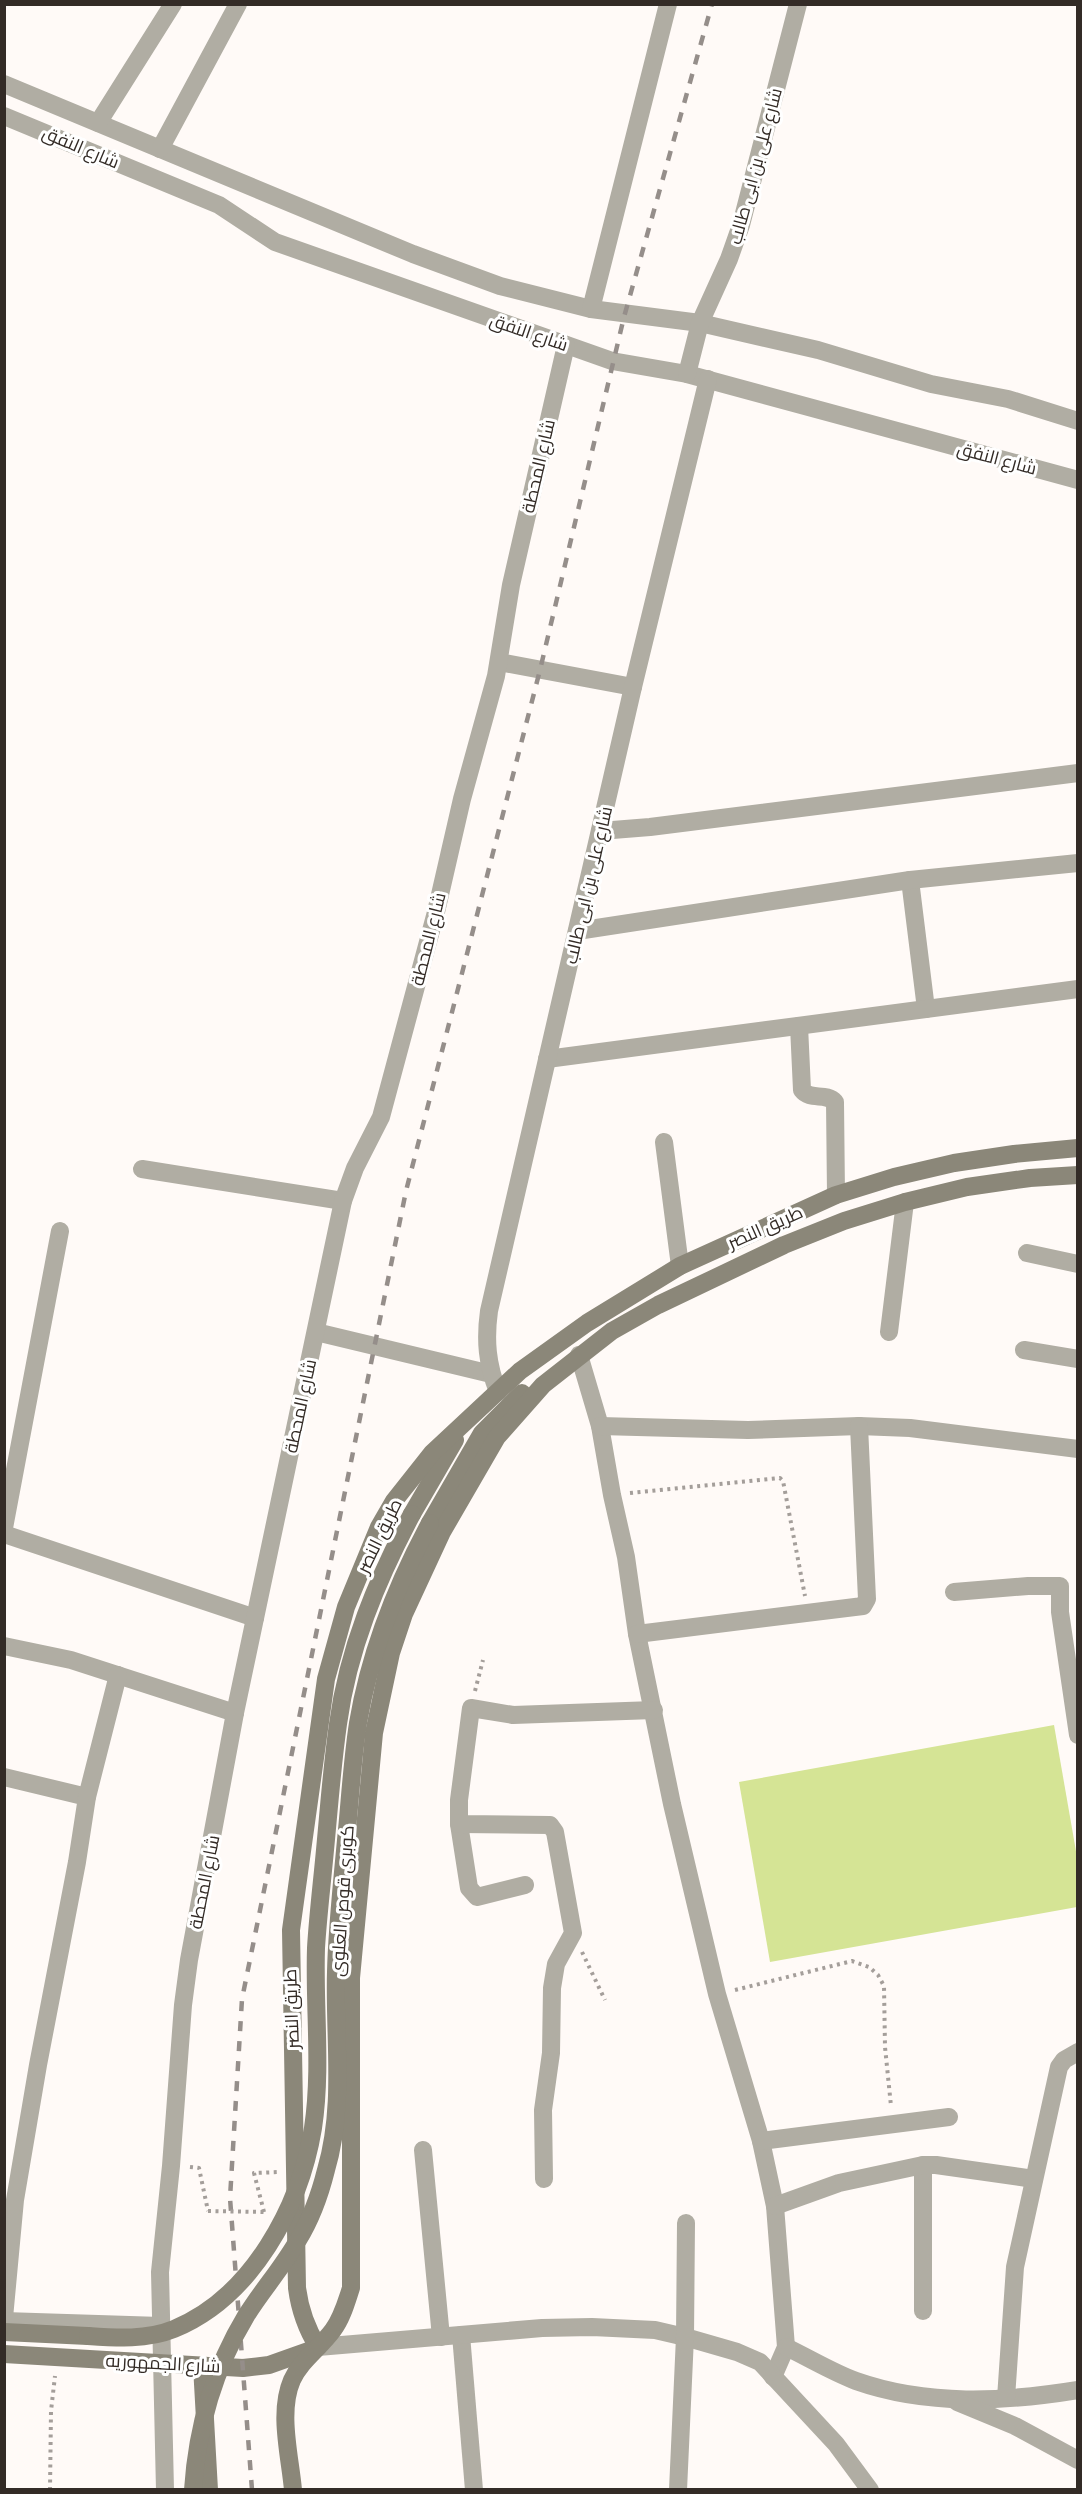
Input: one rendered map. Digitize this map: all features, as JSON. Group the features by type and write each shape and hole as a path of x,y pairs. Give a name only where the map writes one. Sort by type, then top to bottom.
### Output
{"street":[{"path":"98,123 173,4"},
{"path":"160,149 238,4"},
{"path":"591,309 668,4"},
{"name":"شارع على بن ابى طالب","path":"687,374 700,323 729,259 741,225 798,4"},
{"name":"شارع النفق","path":"4,84 456,272 534,296 591,309 700,323 831,353 931,384 1008,399 1077,421"},
{"name":"شارع النفق","path":"4,116 219,205 275,242 612,361 687,374 1077,480"},
{"name":"شارع المحطة","path":"165,2490 160,2272 171,2166 183,2005 193,1937 255,1618 343,1201 355,1168 373,1135 387,1098 499,662 511,585 566,345"},
{"name":"شارع على بن ابى طالب","path":"498,1392 491,1374 486,1342 489,1311 633,687 708,380"},
{"path":"499,662 633,687"},
{"path":"600,831 685,823 1077,773"},
{"path":"577,931 910,880 1077,863"},
{"path":"910,880 926,1009"},
{"path":"547,1059 1077,989"},
{"path":"800,1026 802,1090 808,1095 829,1097 835,1102 836,1195"},
{"path":"664,1142 680,1266"},
{"name":"طريق النصر","path":"318,2347 299,2309 297,2288 291,1930 319,1716 326,1679 346,1607 379,1527 394,1501 412,1476 520,1371 587,1323 680,1266 836,1195 894,1177 954,1163 1077,1148"},
{"path":"142,1169 343,1201"},
{"name":"طريق النصر","path":"293,2490 286,2400 292,2380 303,2362 333,2330 344,2310 351,2288 353,1947 374,1733 391,1653 404,1614 442,1532 497,1437 543,1385 612,1331 658,1305 784,1245 844,1221 905,1202 967,1187 1030,1178 1077,1175"},
{"path":"889,1332 905,1202"},
{"path":"4,1528 60,1231"},
{"path":"1027,1253 1077,1264"},
{"path":"316,1332 491,1374"},
{"path":"1024,1350 1077,1359"},
{"path":"579,1355 600,1426 626,1557 637,1634 672,1804 717,1994 761,2141 775,2206 786,2347 773,2377"},
{"name":"كوبرى قوص العلوى","path":"193,2490 195,2461 202,2423 213,2386 246,2316 298,2240 315,2205 327,2168 334,2129 336,2091 337,1940 358,1724 378,1640 392,1600 430,1523 482,1433 522,1393 579,1355"},
{"name":"كوبرى قوص العلوى","path":"4,2332 131,2339 174,2329 212,2308 243,2278 269,2244 289,2207 304,2168 313,2127 316,2085 317,1940 338,1722 358,1635 373,1593 412,1514 465,1423"},
{"path":"600,1426 748,1430 859,1426 910,1428 1077,1449"},
{"path":"637,1634 808,1611 863,1606 866,1603 859,1426"},
{"path":"4,1534 255,1618"},
{"path":"954,1592 1028,1586 1069,1588 1060,1612 1077,1735"},
{"path":"4,1646 71,1660 236,1713"},
{"path":"118,1675 87,1797 78,1862 15,2200 4,2319 161,2326"},
{"path":"525,1885 477,1897 469,1888 459,1824 459,1800 471,1708 513,1715 654,1710"},
{"path":"4,1777 87,1797"},
{"path":"459,1824 550,1825 555,1832 573,1933 556,1964 552,1988 551,2053 543,2110 544,2178"},
{"path":"1006,2398 1015,2267 1059,2067 1064,2060 1077,2052"},
{"path":"761,2141 949,2117"},
{"path":"423,2150 441,2337"},
{"path":"775,2206 839,2183 923,2165 1034,2179"},
{"path":"923,2165 923,2311"},
{"path":"678,2490 685,2337 686,2223"},
{"path":"318,2347 542,2328 592,2327 655,2330 685,2337 737,2352 760,2362 836,2444 870,2490"},
{"path":"461,2335 474,2490"},
{"name":"شارع الجمهوريه","path":"4,2354 243,2368 269,2365 318,2347"},
{"path":"786,2347 855,2380 904,2394 952,2400 1006,2398 1077,2390"},
{"path":"202,2366 209,2490"},
{"path":"952,2400 1015,2426 1077,2460"}],"path":[{"path":"612,1495 780,1478 783,1481 808,1611"},
{"path":"471,1708 483,1660"},
{"path":"573,1933 605,2000"},
{"path":"717,1994 852,1961 869,1967 878,1975 884,1986 885,2047 893,2124"},
{"path":"199,2168 207,2211 264,2212 254,2173"},
{"path":"50,2490 51,2411 57,2357"}],"green space":[{"path":"1054,1725 1077,1857 1077,1907 770,1962 739,1782"}],"railway":[{"path":"252,2490 230,2198 242,1999 406,1191 540,670 624,317 712,4"}]}
